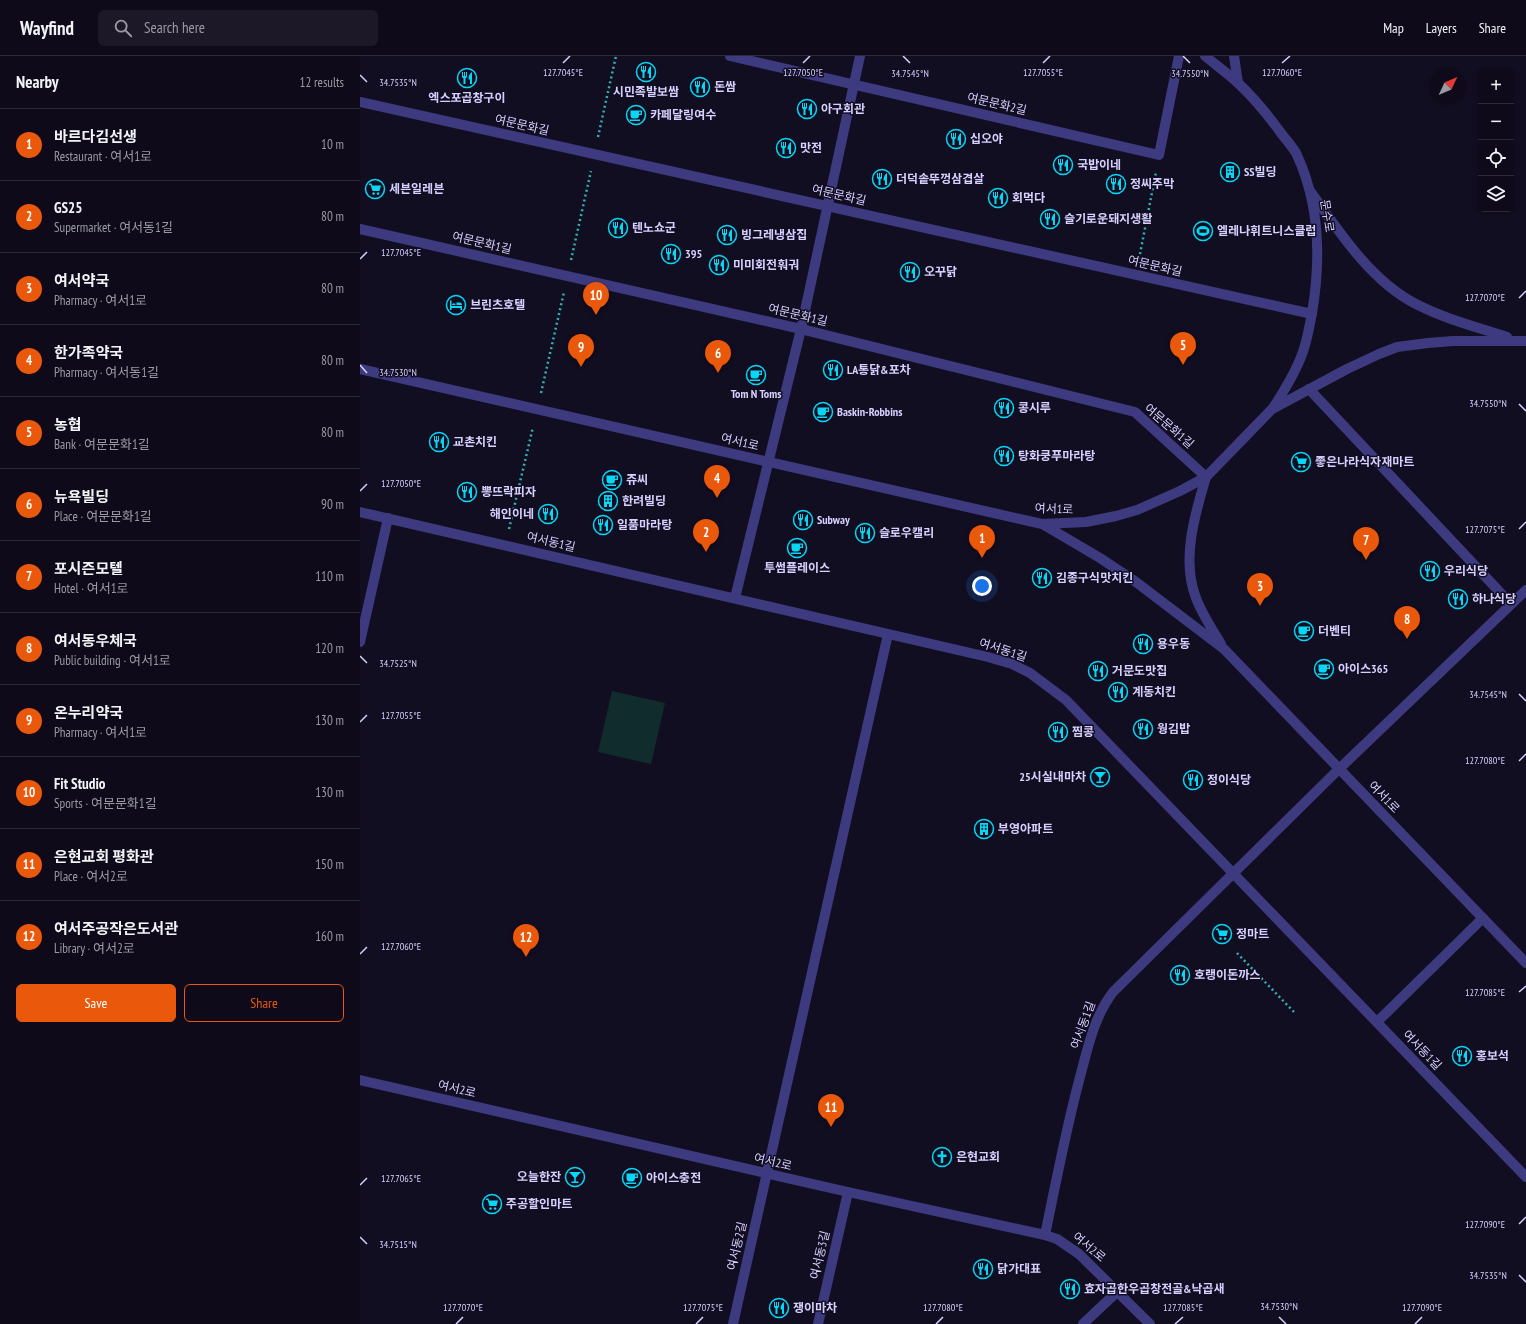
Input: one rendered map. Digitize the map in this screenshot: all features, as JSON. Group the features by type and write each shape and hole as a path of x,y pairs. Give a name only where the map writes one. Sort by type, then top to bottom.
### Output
{"street":[{"name":"여문문화2길","path":"730,56 1159,155"},
{"path":"735,598 801,328 860,56"},
{"path":"1159,155 1179,56"},
{"name":"문수로","path":"1205,56 1238,83 1264,109 1297,154 1310,190 1317,230 1318,255 1317,285 1312,314 1309,331 1301,358 1292,378 1272,410"},
{"path":"1234,56 1238,83"},
{"name":"여문문화길","path":"360,102 1312,314"},
{"path":"1310,190 1352,248 1378,276 1396,292 1415,304 1436,313 1515,340"},
{"name":"여문문화1길","path":"360,228 801,328 1135,412 1206,477"},
{"path":"1224,649 1208,623 1191,582 1190,549 1193,528 1198,503 1206,477 1272,410 1309,388 1364,360 1398,347 1415,344 1453,341 1526,341"},
{"name":"여서1로","path":"360,369 1042,524 1086,522 1137,510 1156,503 1206,477"},
{"path":"1309,388 1511,604"},
{"name":"여서동1길","path":"360,512 988,657 1012,664 1030,673 1066,700 1526,1176"},
{"path":"360,642 388,518"},
{"path":"1042,524 1118,570 1224,649"},
{"name":"여서동1길","path":"1045,1235 1075,1096 1087,1049 1100,1012 1113,992 1339,769 1526,590"},
{"name":"여서동2길","path":"733,1324 888,634"},
{"name":"여서1로","path":"1224,649 1526,963"},
{"path":"1377,1022 1483,918"},
{"name":"여서2로","path":"360,1080 848,1192 1045,1235 1057,1239 1074,1250 1150,1324"},
{"name":"여서동3길","path":"818,1324 848,1192"},
{"path":"1083,1324 1118,1292"}],"path":[{"path":"506,545 616,56"},
{"path":"1136,275 1159,155"},
{"path":"1237,953 1294,1012"}],"green space":[{"path":"612,691 665,703 651,764 598,752"}],"place":[{"name":"시민족발보쌈","path":"646,72"},
{"name":"엑스포곱창구이","path":"467,78"},
{"name":"돈쌈","path":"700,87"},
{"name":"아구회관","path":"807,109"},
{"name":"카페달링여수","path":"636,115"},
{"name":"십오야","path":"956,139"},
{"name":"맛전","path":"786,148"},
{"name":"국밥이네","path":"1063,165"},
{"name":"SS빌딩","path":"1230,172"},
{"name":"더덕솥뚜껑삼겹살","path":"882,179"},
{"name":"정씨주막","path":"1116,184"},
{"name":"세븐일레븐","path":"375,189"},
{"name":"회먹다","path":"998,198"},
{"name":"슬기로운돼지생활","path":"1050,219"},
{"name":"텐노쇼군","path":"618,228"},
{"name":"엘레나휘트니스클럽","path":"1203,231"},
{"name":"빙그레냉삼집","path":"727,235"},
{"name":"395","path":"671,254"},
{"name":"미미회전훠궈","path":"719,265"},
{"name":"오꾸닭","path":"910,272"},
{"name":"브린츠호텔","path":"456,305"},
{"name":"Fit Studio","path":"596,315"},
{"name":"농협","path":"1183,365"},
{"name":"온누리약국","path":"581,367"},
{"name":"LA통닭&포차","path":"833,370"},
{"name":"뉴욕빌딩","path":"718,373"},
{"name":"Tom N Toms","path":"756,375"},
{"name":"콩시루","path":"1004,408"},
{"name":"Baskin-Robbins","path":"823,412"},
{"name":"교촌치킨","path":"439,442"},
{"name":"탕화쿵푸마라탕","path":"1004,456"},
{"name":"좋은나라식자재마트","path":"1301,462"},
{"name":"쥬씨","path":"612,480"},
{"name":"뽕뜨락피자","path":"467,492"},
{"name":"한가족약국","path":"717,498"},
{"name":"한려빌딩","path":"608,501"},
{"name":"해인이네","path":"548,514"},
{"name":"Subway","path":"803,520"},
{"name":"일품마라탕","path":"603,525"},
{"name":"슬로우캘리","path":"865,533"},
{"name":"투썸플레이스","path":"797,548"},
{"name":"GS25","path":"706,552"},
{"name":"바르다김선생","path":"982,558"},
{"name":"포시즌모텔","path":"1366,560"},
{"name":"우리식당","path":"1430,571"},
{"name":"김종구식맛치킨","path":"1042,578"},
{"name":"하나식당","path":"1458,599"},
{"name":"여서약국","path":"1260,606"},
{"name":"더벤티","path":"1304,631"},
{"name":"여서동우체국","path":"1407,639"},
{"name":"용우동","path":"1143,644"},
{"name":"아이스365","path":"1324,669"},
{"name":"거문도맛집","path":"1098,671"},
{"name":"계동치킨","path":"1118,692"},
{"name":"웡김밥","path":"1143,729"},
{"name":"찜콩","path":"1058,732"},
{"name":"25시실내마차","path":"1100,777"},
{"name":"정이식당","path":"1193,780"},
{"name":"부영아파트","path":"984,829"},
{"name":"정마트","path":"1222,934"},
{"name":"여서주공작은도서관","path":"526,957"},
{"name":"호랭이돈까스","path":"1180,975"},
{"name":"홍보석","path":"1462,1056"},
{"name":"은현교회 평화관","path":"831,1127"},
{"name":"은현교회","path":"942,1157"},
{"name":"오늘한잔","path":"575,1177"},
{"name":"아이스충전","path":"632,1178"},
{"name":"주공할인마트","path":"492,1204"},
{"name":"닭가대표","path":"983,1269"},
{"name":"효자곱한우곱창전골&낙곱새","path":"1070,1289"},
{"name":"쟁이마차","path":"779,1308"}]}
